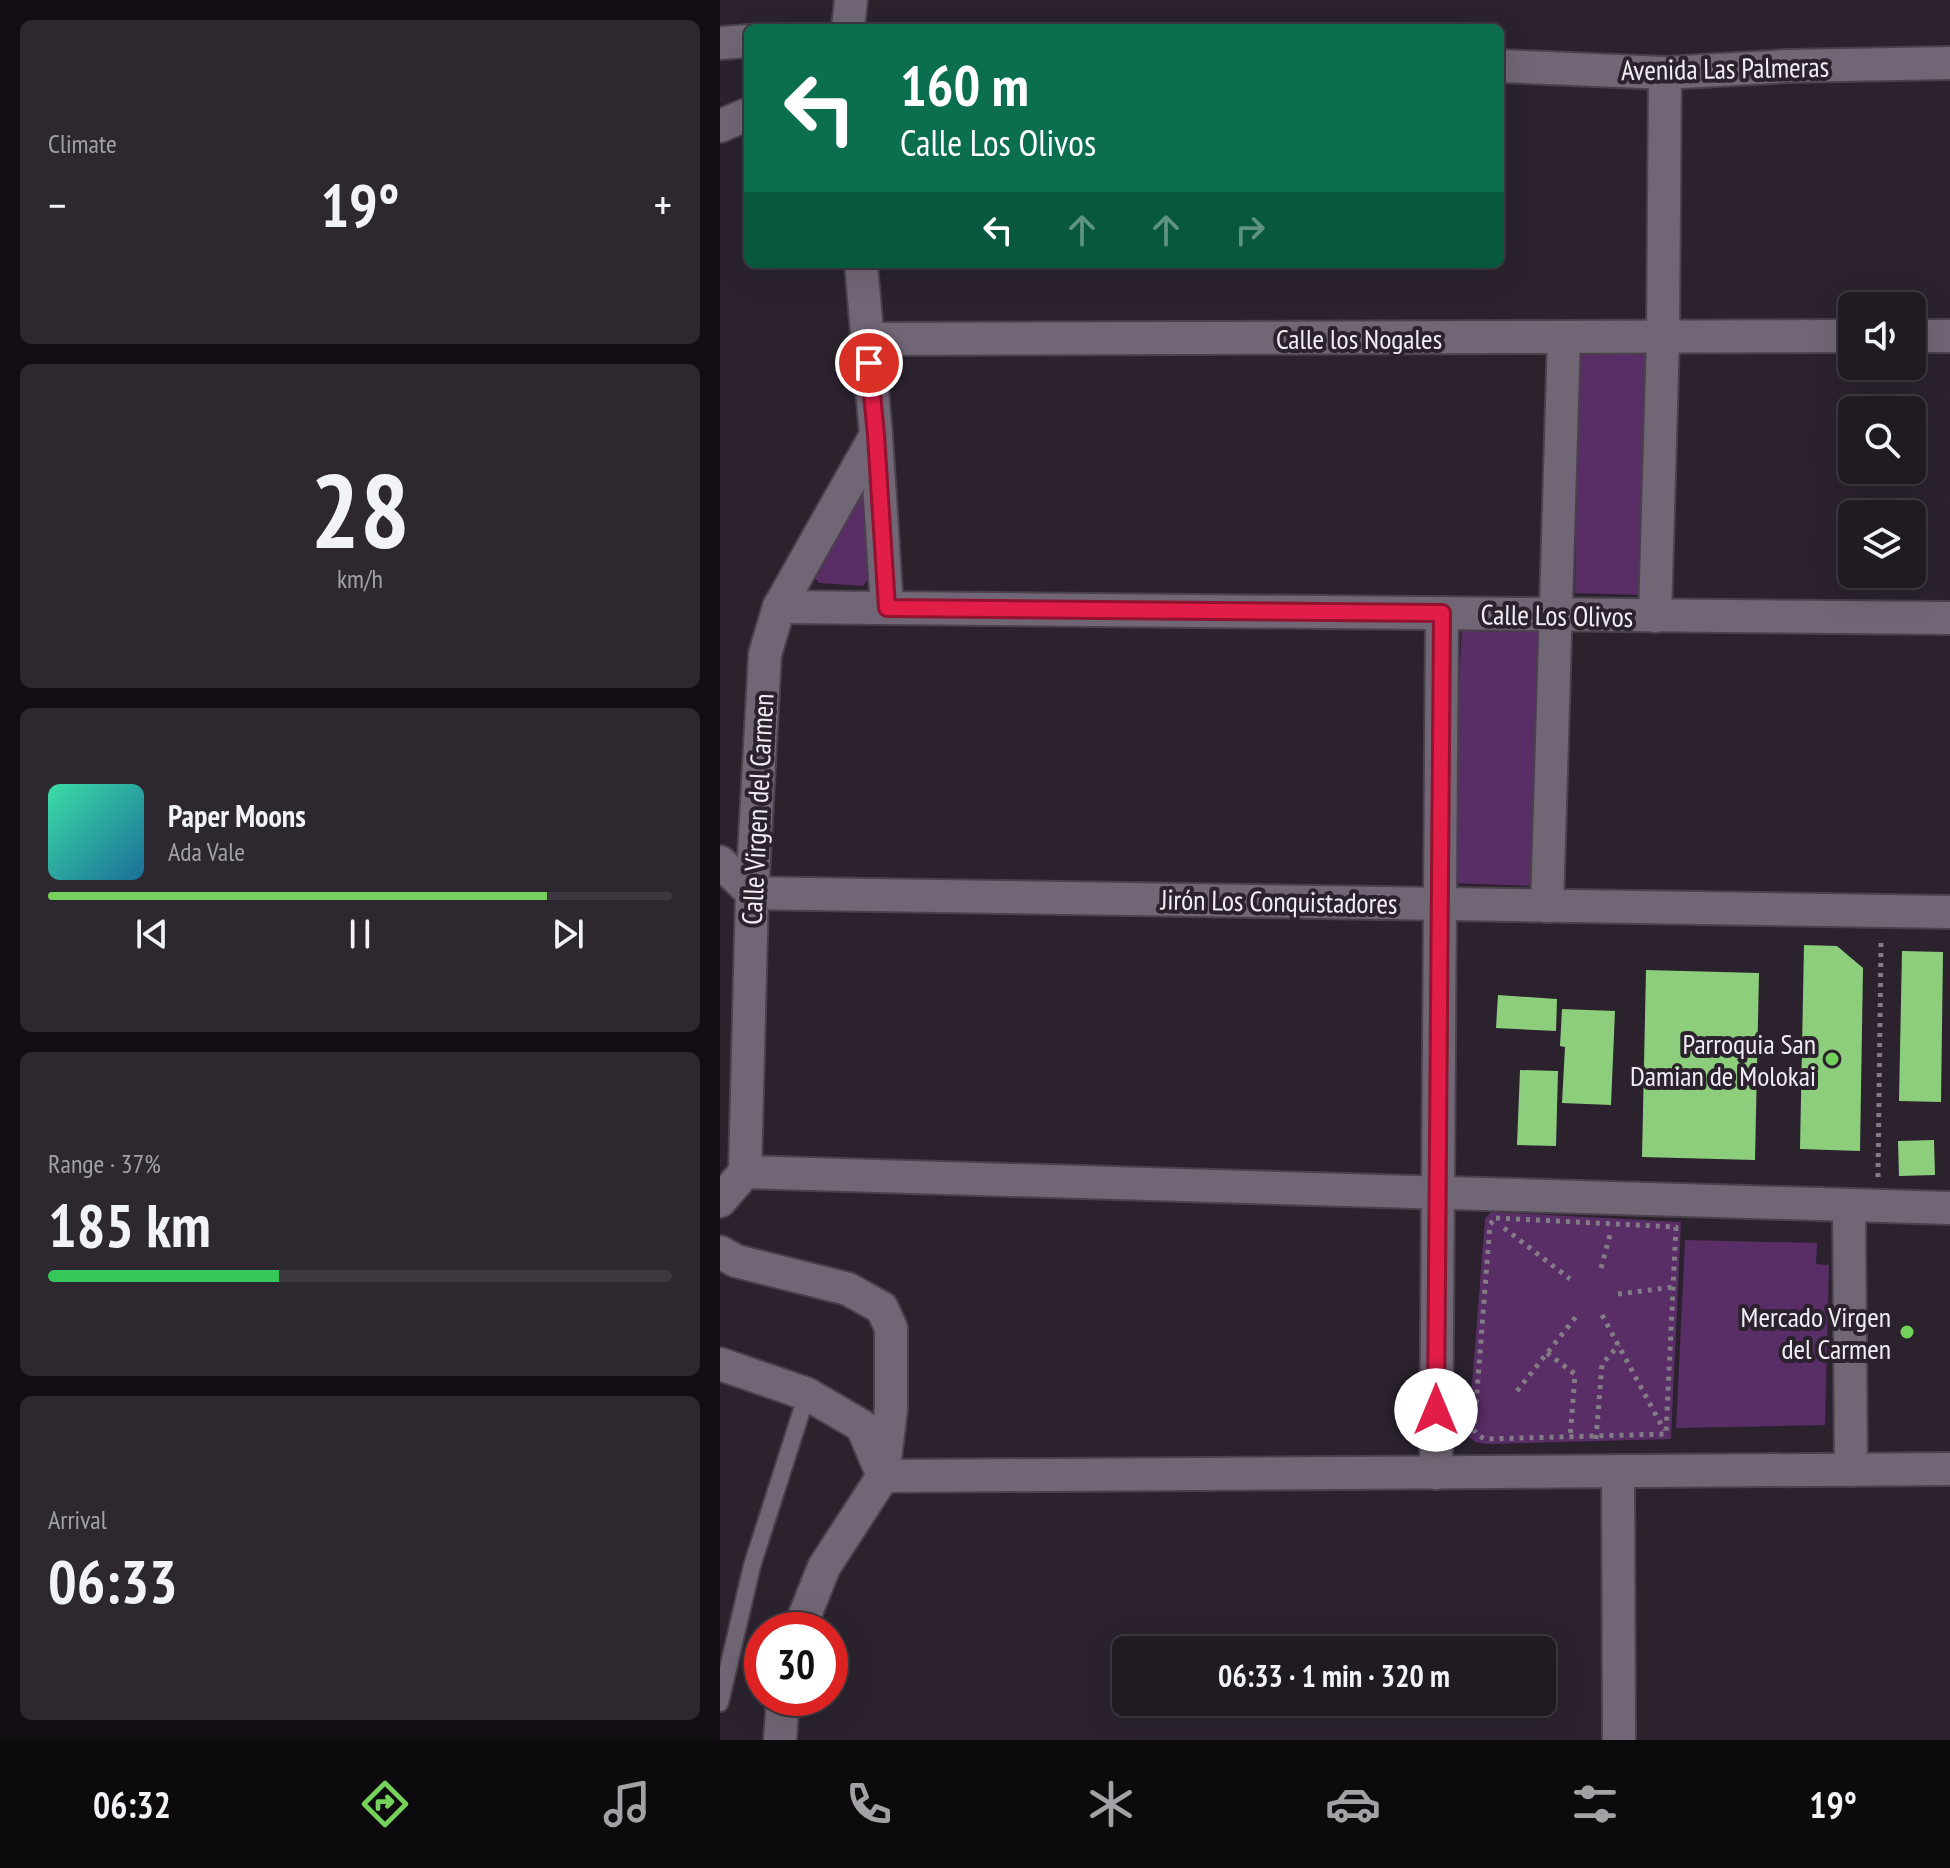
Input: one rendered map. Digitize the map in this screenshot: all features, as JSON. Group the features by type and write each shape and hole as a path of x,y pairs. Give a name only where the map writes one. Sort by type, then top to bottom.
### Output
{"street":[{"path":"848,24 851,0"},
{"path":"720,43 744,41"},
{"name":"Avenida Las Palmeras","path":"1504,66 1665,73 1788,66 1950,63"},
{"path":"1655,616 1663,335 1665,73"},
{"path":"720,126 744,116"},
{"path":"861,268 887,608"},
{"name":"Calle los Nogales","path":"866,339 1838,336"},
{"path":"1926,336 1950,336"},
{"path":"1547,906 1564,337"},
{"name":"Calle Virgen del Carmen","path":"745,1172 752,893 765,654 779,607 876,435"},
{"name":"Calle Los Olivos","path":"779,607 1950,618"},
{"path":"1436,1473 1444,1193 1440,904 1442,613"},
{"path":"720,862 752,893"},
{"name":"Jirón Los Conquistadores","path":"752,893 1950,912"},
{"path":"720,1201 745,1172 1950,1208"},
{"path":"1851,1470 1864,1205"},
{"path":"720,1252 736,1261 848,1289 882,1308 891,1328 891,1409 883,1476 824,1567 806,1612"},
{"path":"720,1364 807,1394 862,1426 883,1476"},
{"path":"883,1476 1950,1469"},
{"path":"1594,1471 1619,1740"},
{"path":"780,1740 782,1716"}],"lane":[{"path":"720,1703 752,1566 807,1394"}],"path":[{"path":"1864,1205 1881,911"},
{"path":"1444,1193 1493,1220 1570,1279"},
{"path":"1664,1471 1666,1434 1676,1227 1493,1220 1490,1224 1474,1430 1477,1435 1485,1439 1666,1434"},
{"path":"1618,1294 1673,1287"},
{"path":"1517,1391 1579,1313"},
{"path":"1602,1315 1666,1434"},
{"path":"1594,1471 1602,1364 1619,1345"},
{"path":"1547,1353 1575,1374 1571,1436 1594,1471"}],"shaded area":[{"path":"1579,351 1647,353 1643,595 1575,593"},
{"path":"863,490 867,495 872,542 868,578 863,586 819,583 815,578 816,571"},
{"path":"1462,625 1541,629 1530,886 1450,883"},
{"path":"1491,1212 1681,1222 1671,1439 1486,1444 1475,1442 1468,1436 1485,1219"},
{"path":"1685,1240 1817,1243 1816,1264 1829,1265 1825,1425 1676,1428"}],"building":[{"name":"Parroquia San Damian de Molokai","path":"1804,945 1837,946 1863,968 1860,1151 1800,1149"},
{"path":"1902,951 1943,952 1941,1102 1899,1101"},
{"path":"1646,970 1759,973 1755,1160 1642,1157"},
{"path":"1498,995 1557,999 1556,1031 1496,1028"},
{"path":"1562,1009 1615,1011 1611,1105 1562,1103 1565,1047 1560,1046"},
{"path":"1520,1070 1558,1071 1556,1146 1517,1145"},
{"path":"1934,1140 1935,1175 1899,1176 1898,1141"}],"place":[{"name":"Parroquia San Damian de Molokai","path":"1832,1059"},
{"name":"Mercado Virgen del Carmen","path":"1907,1332"}],"route":[{"path":"869,363 887,608 1442,613 1436,1410"}]}
